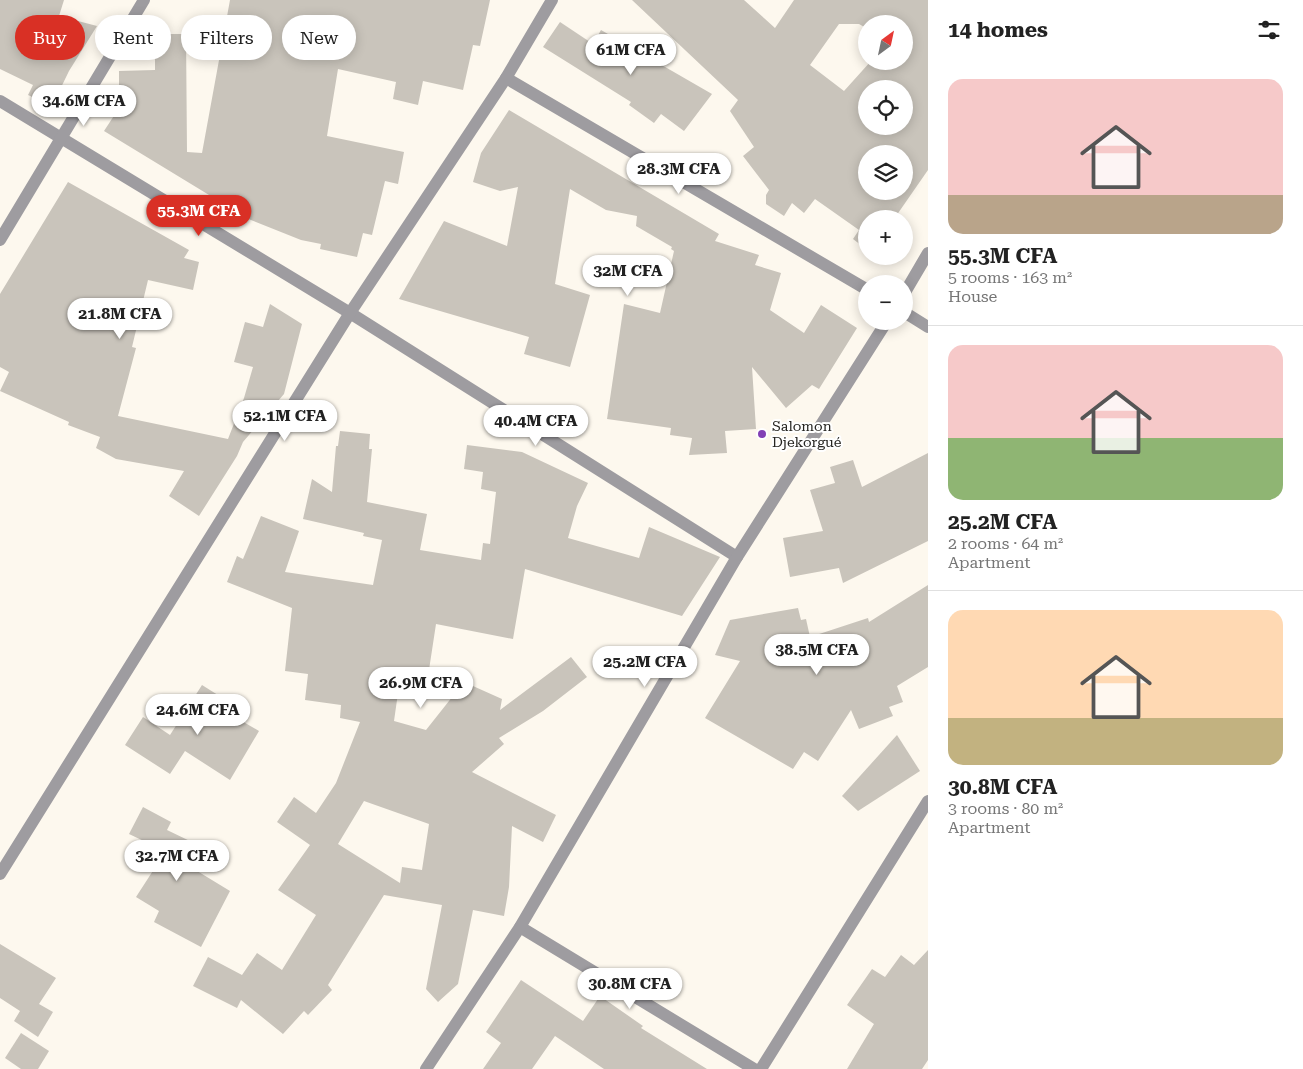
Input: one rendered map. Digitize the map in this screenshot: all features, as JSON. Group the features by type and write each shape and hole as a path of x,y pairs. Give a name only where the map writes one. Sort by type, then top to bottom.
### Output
{"street":[{"path":"0,240 144,0"},
{"path":"0,874 350,313 506,78 552,0"},
{"path":"506,78 858,284"},
{"path":"0,100 350,313 737,557"},
{"path":"913,279 928,253"},
{"path":"913,318 928,327"},
{"path":"426,1069 520,927 737,557 881,330"},
{"path":"761,1069 928,802"},
{"path":"520,927 754,1069"}],"building":[{"path":"0,0 64,0 59,15 15,15 15,60 76,60 52,106 28,95 33,85 0,69"},
{"path":"230,0 490,0 480,46 473,45 463,90 423,81 418,105 393,99 396,82 338,69 327,136 404,152 398,184 385,181 372,235 363,233 357,257 320,249 321,244 301,240 211,204 214,198 104,131 119,108 119,71 155,70 155,60 171,60 171,34 181,34 181,60 186,60 187,152 202,153 219,60 272,60 272,15 227,15"},
{"path":"632,0 744,0 775,28 794,0 928,0 928,170 913,192 913,145 858,145 858,200 907,200 900,210 858,210 858,229 815,199 804,213 792,203 784,216 766,204 766,195 769,190 743,156 754,147 730,111 738,100"},
{"path":"560,22 593,44 601,30 712,94 684,131 661,114 654,123 629,105 631,102 543,47"},
{"path":"85,23 95,25 95,29 85,45"},
{"path":"509,110 719,234 715,241 759,255 755,265 781,273 770,310 804,333 821,305 857,328 819,389 812,385 786,408 752,367 756,429 725,431 727,453 689,455 692,438 670,435 671,428 607,419 624,304 660,313 674,251 671,249 672,247 636,226 637,216 606,210 570,189 555,284 590,295 570,367 524,354 529,337 399,299 444,221 507,246 518,187 500,191 473,182 481,153"},
{"path":"68,182 189,250 184,258 199,262 193,290 148,280 132,347 136,348 118,416 228,439 244,398 253,367 234,362 245,322 263,327 270,304 302,324 284,394 243,442 237,456 199,516 169,496 184,471 116,459 96,448 100,437 68,425 69,422 0,391 9,372 0,367 0,294"},
{"path":"858,232 858,243 853,239"},
{"path":"340,431 370,434 369,449 372,449 367,502 427,514 420,550 481,560 483,543 490,544 496,492 481,489 483,472 464,469 467,445 522,452 588,483 577,506 568,538 639,558 649,527 720,557 682,616 525,569 513,639 436,624 427,683 401,672 394,721 426,730 464,682 502,699 500,710 571,657 587,677 543,711 499,738 504,744 472,772 556,815 543,842 512,826 509,887 504,916 473,910 458,984 438,1002 426,989 442,905 384,895 328,985 332,990 308,1015 304,1011 283,1034 241,1000 237,1008 193,986 208,957 242,975 257,953 282,970 316,915 278,890 310,845 277,822 294,797 316,813 336,783 360,722 340,718 341,705 305,700 308,674 285,671 292,608 227,582 237,556 243,559 261,516 299,531 285,572 373,585 382,540 363,536 364,533 303,519 312,479 332,492 336,446 338,446","holes":["364,801 429,824 422,870 402,867 400,883 338,844"]},
{"path":"928,453 928,541 843,583 839,568 790,577 783,538 823,531 810,490 835,483 830,467 853,460 862,487"},
{"path":"928,585 928,667 897,686 903,702 889,707 893,716 859,729 851,710 818,761 804,752 793,769 705,718 740,661 715,655 730,620 798,608 801,620 806,619 810,637 868,618 869,622"},
{"path":"202,685 245,712 240,720 259,731 230,780 185,751 170,774 125,745 143,717 170,735"},
{"path":"897,735 920,771 858,811 842,796"},
{"path":"143,807 171,822 167,830 194,843 184,863 230,891 201,947 154,922 159,911 136,897 158,863 142,853 148,843 129,834"},
{"path":"0,944 56,978 39,1004 53,1012 38,1037 14,1021 20,1011 0,998"},
{"path":"928,950 928,1060 922,1069 847,1069 874,1024 847,1005 872,969 885,977 901,955 914,965"},
{"path":"521,980 583,1021 600,996 643,1026 641,1028 707,1069 604,1069 555,1036 532,1069 483,1069 501,1043 486,1032"},
{"path":"21,1033 49,1051 38,1069 21,1069 5,1058"}],"place":[{"name":"Salomon Djekorgué","path":"762,434"}]}
